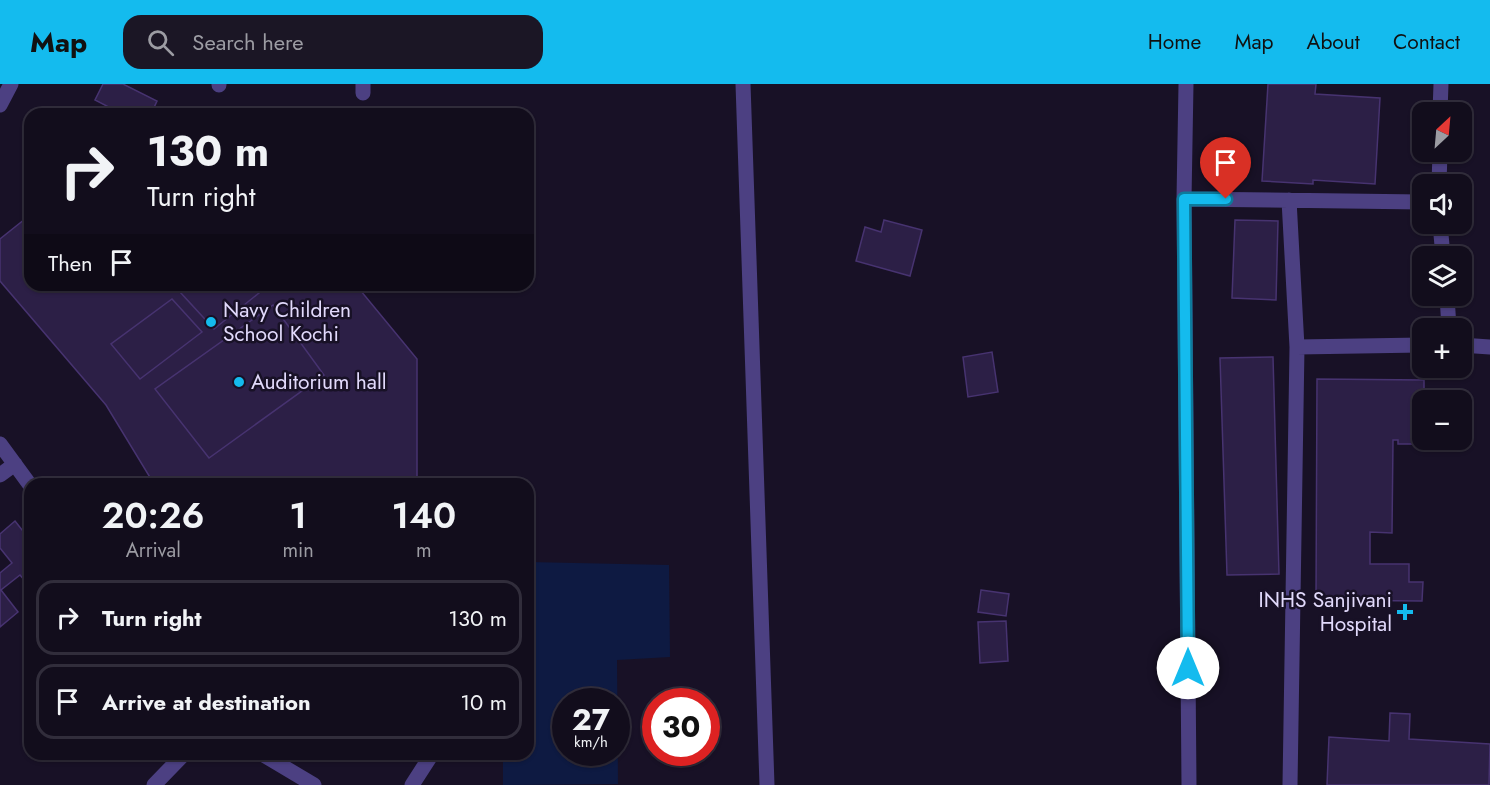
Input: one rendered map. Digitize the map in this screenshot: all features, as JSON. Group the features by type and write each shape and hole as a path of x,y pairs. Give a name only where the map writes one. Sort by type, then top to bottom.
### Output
{"street":[{"path":"743,84 767,785"},
{"path":"1186,84 1184,199 1189,785"},
{"path":"1440,102 1441,84"},
{"path":"0,105 6,86"},
{"path":"1184,199 1412,202"},
{"path":"1289,200 1297,346 1290,785"},
{"path":"1297,346 1412,345"},
{"path":"1472,346 1490,347"},
{"path":"0,444 25,478"},
{"path":"0,475 15,464"},
{"path":"154,785 178,760"},
{"path":"272,760 314,785"},
{"path":"412,785 428,760"}],"water":[{"path":"534,562 669,565 670,657 617,660 617,688 552,688 552,766 618,766 618,784 503,785 503,760 534,760"}],"building":[{"path":"103,84 123,84 157,101 154,108 110,108 95,100"},
{"path":"1268,84 1316,84 1315,94 1380,98 1375,184 1313,180 1313,184 1262,181"},
{"name":"Navy Children School Kochi","path":"24,220 24,291 361,291 417,359 417,478 150,478 106,405 0,281 0,239"},
{"path":"884,220 922,230 910,276 856,261 865,227 881,232"},
{"path":"1235,220 1278,221 1276,300 1232,298"},
{"path":"181,291 262,291 214,329"},
{"path":"172,299 202,332 140,379 111,344"},
{"name":"Auditorium hall","path":"273,305 324,375 209,458 155,389"},
{"path":"992,352 998,392 968,397 963,357"},
{"path":"1273,357 1279,574 1227,575 1220,358"},
{"path":"1317,379 1424,380 1424,390 1412,390 1412,444 1398,444 1398,440 1393,440 1392,533 1370,532 1370,564 1409,564 1409,582 1423,582 1422,601 1316,600"},
{"path":"15,521 24,532 24,580 20,575 1,590 18,612 0,627 0,573 12,563 0,548 0,534"},
{"path":"981,590 1009,594 1006,616 978,612"},
{"path":"1006,621 1008,661 980,663 978,622"},
{"path":"1390,713 1410,714 1409,739 1490,744 1489,785 1327,785 1329,737 1389,741"}],"place":[{"name":"Navy Children School Kochi","path":"211,322"},
{"name":"Auditorium hall","path":"239,382"},
{"name":"INHS Sanjivani Hospital","path":"1405,612"}],"route":[{"path":"1188,668 1184,199 1226,199"}]}
